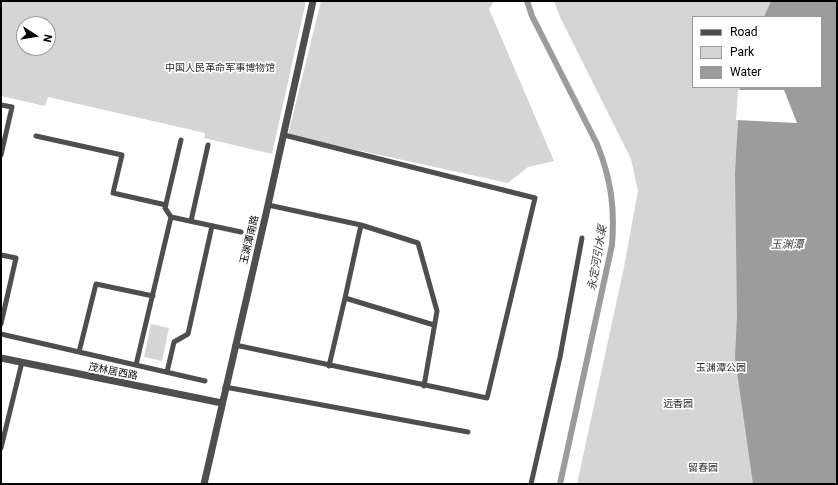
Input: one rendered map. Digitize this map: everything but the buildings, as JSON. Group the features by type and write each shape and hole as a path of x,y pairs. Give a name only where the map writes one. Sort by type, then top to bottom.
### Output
{"street":[{"name":"玉渊潭南路","path":"204,484 234,345 268,205 313,1"},
{"path":"1,105 12,107 1,155"},
{"path":"234,345 487,398 535,198 284,135"},
{"path":"36,136 122,155 113,193 166,205"},
{"path":"181,140 165,208 171,217 241,232"},
{"path":"191,221 208,145"},
{"path":"268,205 361,225 418,243 437,311 424,386"},
{"path":"136,365 171,217"},
{"path":"329,366 361,225"},
{"path":"166,372 174,342 188,334 212,226"},
{"path":"531,484 560,357 582,238"},
{"path":"1,255 16,258 1,324"},
{"path":"79,352 96,284 153,296"},
{"path":"345,298 434,325"},
{"path":"1,334 205,381"},
{"name":"茂林居西路","path":"1,358 222,403"},
{"path":"1,448 22,362"},
{"path":"225,387 468,432"}],"green space":[{"name":"中国人民革命军事博物馆","path":"1,1 306,1 272,154 204,138 205,133 48,97 45,106 1,96"},
{"path":"321,1 494,1 489,9 554,161 528,167 508,183 288,135"},
{"name":"玉渊潭公园","path":"554,1 837,1 837,484 577,484 624,267 638,191 631,159 560,17"},
{"path":"151,324 169,328 162,361 144,357"}],"water":[{"name":"玉渊潭","path":"771,1 837,1 837,484 753,484 735,358 737,317 735,173 740,88 822,88 822,16 764,16"}],"pier":[{"path":"738,90 784,90 797,123 736,120"}],"waterway":[{"name":"永定河引水渠","path":"527,1 532,16 597,144 609,181 613,218 612,245 560,484"}],"park label":[{"name":"远香园","path":"678,404"},
{"name":"留春园","path":"703,468"}]}
